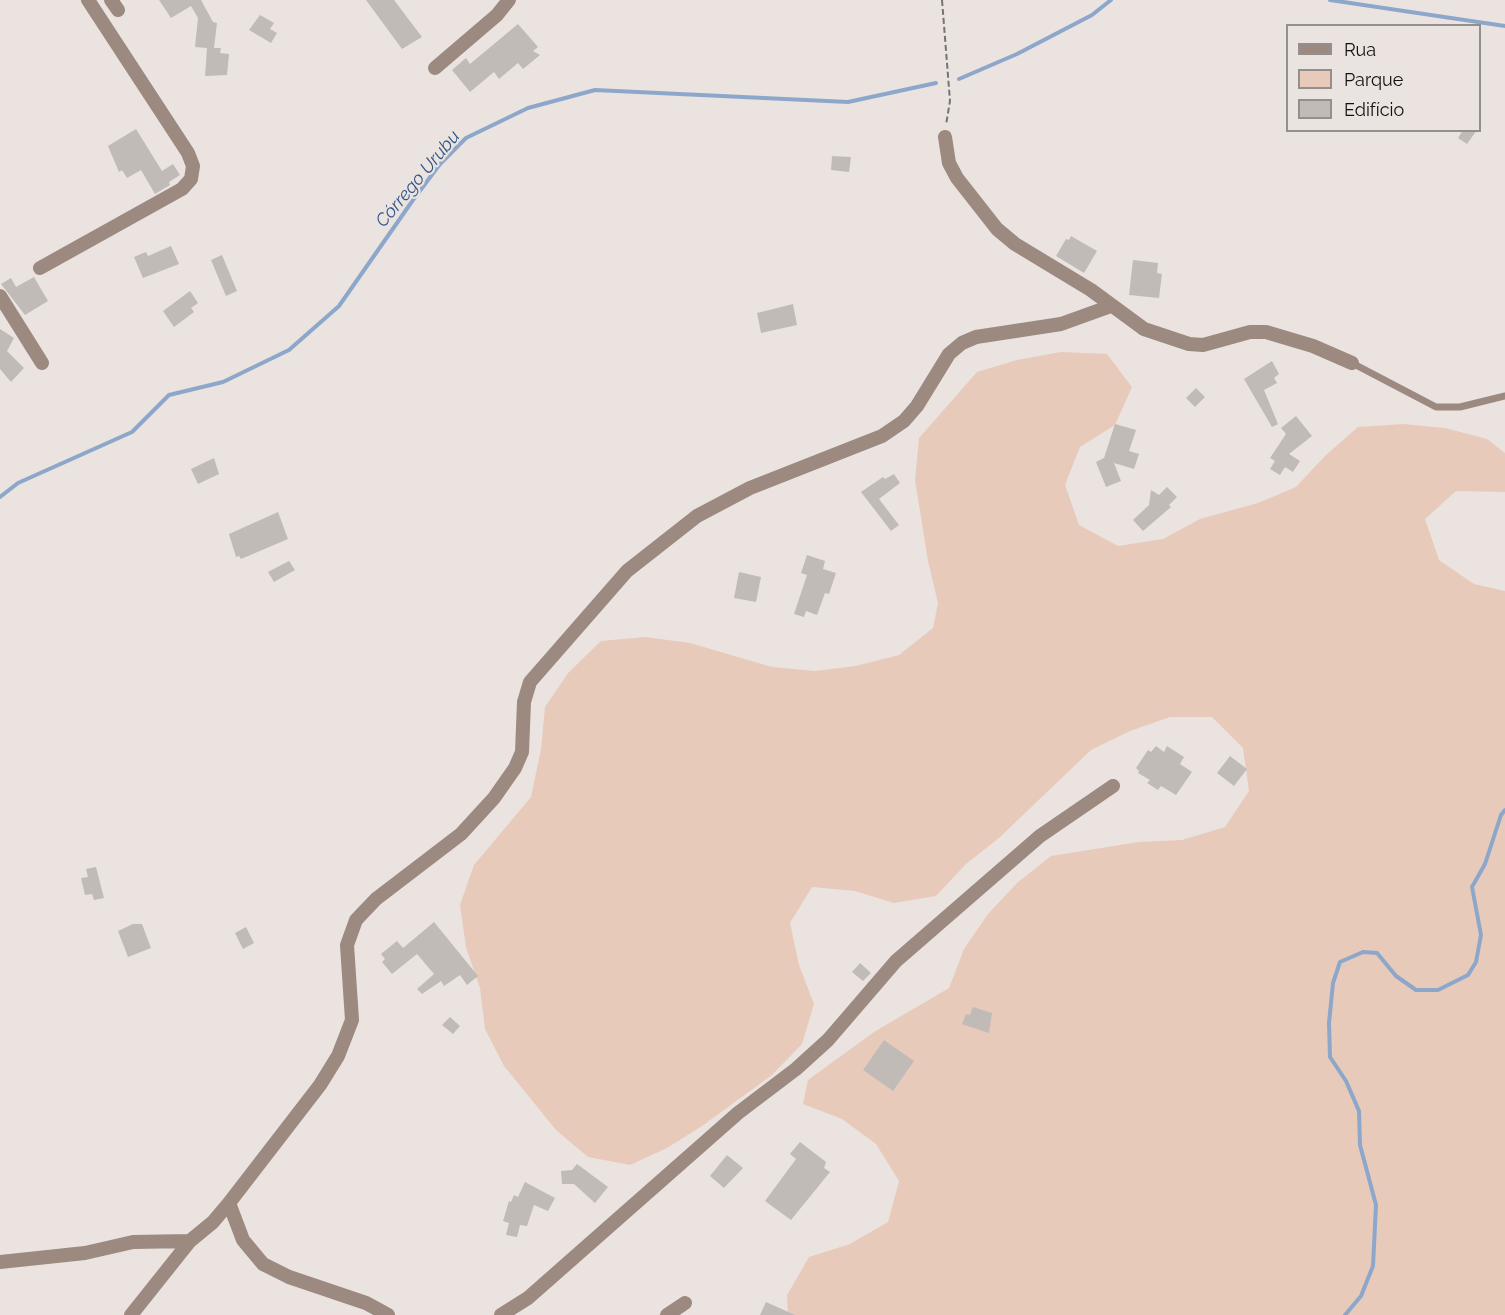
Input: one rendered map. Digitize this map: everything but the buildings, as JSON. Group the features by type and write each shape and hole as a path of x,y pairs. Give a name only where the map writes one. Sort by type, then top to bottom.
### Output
{"street":[{"path":"40,268 182,189 191,179 194,166 188,153 88,0"},
{"path":"435,68 497,15 509,0"},
{"path":"945,137 949,163 957,178 997,229 1016,244 1091,290 1144,329 1190,344 1203,345 1250,332 1266,332 1313,346 1352,363"},
{"path":"0,296 42,363"},
{"path":"131,1315 190,1241 213,1222 229,1203 320,1085 342,1049 352,1020 347,945 356,920 376,899 461,834 494,798 515,768 522,752 524,702 530,682 627,571 697,516 750,488 882,436 904,421 917,406 949,354 962,343 976,337 1061,324 1111,306"},
{"path":"501,1315 528,1298 738,1113 796,1069 828,1040 896,961 1040,836 1113,786"},
{"path":"229,1203 243,1240 263,1264 289,1277 366,1303 388,1315"},
{"path":"0,1262 85,1253 133,1242 190,1241"},
{"path":"667,1315 686,1303"}],"lane":[{"path":"1352,363 1436,407 1461,407 1505,396"}],"path":[{"path":"942,0 950,101 945,137"}],"green space":[{"path":"1061,352 1107,354 1132,387 1115,425 1080,447 1065,485 1079,525 1118,546 1163,539 1200,519 1258,503 1296,487 1325,456 1358,427 1403,424 1445,428 1487,439 1505,453 1505,492 1456,491 1425,519 1439,560 1474,584 1505,591 1505,1315 788,1315 787,1295 809,1257 850,1244 888,1222 899,1181 876,1144 842,1119 803,1104 808,1080 874,1032 949,988 964,949 988,914 1017,883 1051,856 1139,842 1182,840 1225,827 1249,791 1243,748 1212,717 1170,717 1130,731 1091,750 999,838 966,864 936,896 894,903 855,891 812,887 790,923 799,965 814,1004 802,1044 772,1075 702,1126 667,1148 630,1165 588,1157 556,1130 504,1066 485,1029 480,988 466,947 460,905 474,865 531,797 541,749 545,707 569,672 601,641 645,637 690,643 772,667 815,671 856,666 899,655 933,628 938,603 928,561 915,480 919,438 977,372 1017,360"}],"waterway":[{"name":"Córrego Urubu","path":"959,79 1017,54 1092,15 1111,0"},
{"name":"Córrego Urubu","path":"1330,0 1505,26"},
{"name":"Córrego Urubu","path":"0,497 18,483 132,432 169,395 223,382 289,350 339,306 440,164 466,138 528,108 595,90 848,102 936,83"},
{"name":"Córrego Urubu","path":"1345,1315 1361,1296 1373,1266 1376,1205 1360,1145 1359,1111 1346,1081 1330,1057 1329,1023 1333,983 1340,962 1363,952 1377,953 1396,976 1416,990 1438,990 1468,975 1476,962 1481,935 1472,887 1485,864 1501,815 1505,810"}]}
